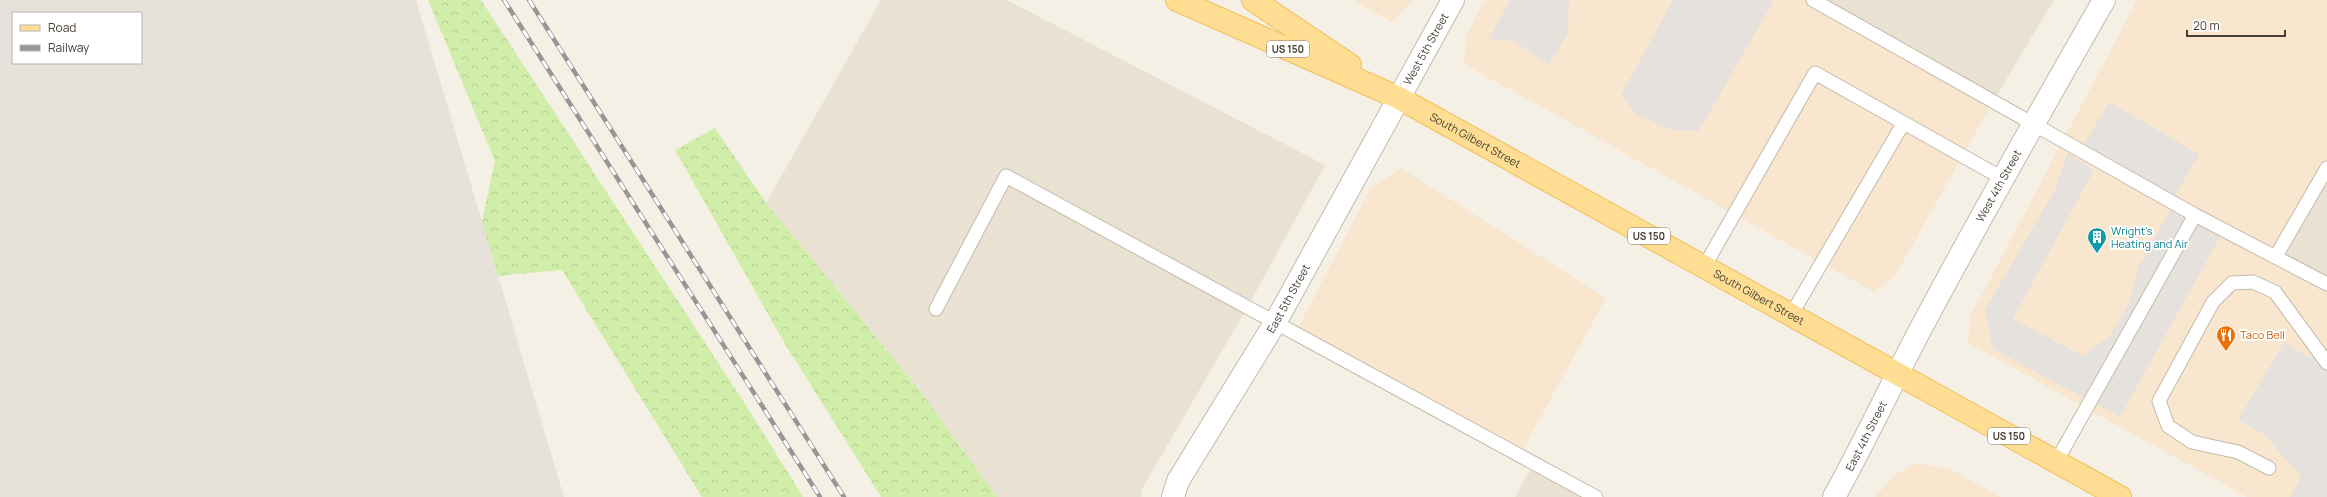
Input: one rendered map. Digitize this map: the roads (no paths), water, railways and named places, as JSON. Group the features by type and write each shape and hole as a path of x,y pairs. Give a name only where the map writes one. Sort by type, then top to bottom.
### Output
{"main road":[{"name":"South Gilbert Street","path":"1177,0 1399,98"},
{"name":"South Gilbert Street","path":"1253,0 1399,98 2120,497"}],"street":[{"name":"West 5th Street","path":"1399,98 1453,0"},
{"name":"West 4th Street","path":"1899,374 1926,319 2002,178 2104,0"},
{"name":"East 5th Street","path":"1173,497 1178,481 1275,323 1399,98"},
{"name":"East 4th Street","path":"1834,497 1868,436 1899,374"}],"lane":[{"path":"1813,0 2195,215 2327,284"},
{"path":"1704,267 1815,73 1903,124 2002,178"},
{"path":"1791,315 1903,124"},
{"path":"2276,256 2327,168"},
{"path":"936,309 1006,176 1596,497"},
{"path":"2056,462 2195,215"},
{"path":"2269,468 2238,452 2192,442 2168,426 2159,401 2209,309 2232,283 2253,282 2275,292 2327,363"}],"railway":[{"path":"504,0 820,497"},
{"path":"529,0 844,497"}],"place":[{"name":"Wright's Heating and Air","path":"2097,254"},
{"name":"Taco Bell","path":"2226,352"}]}
